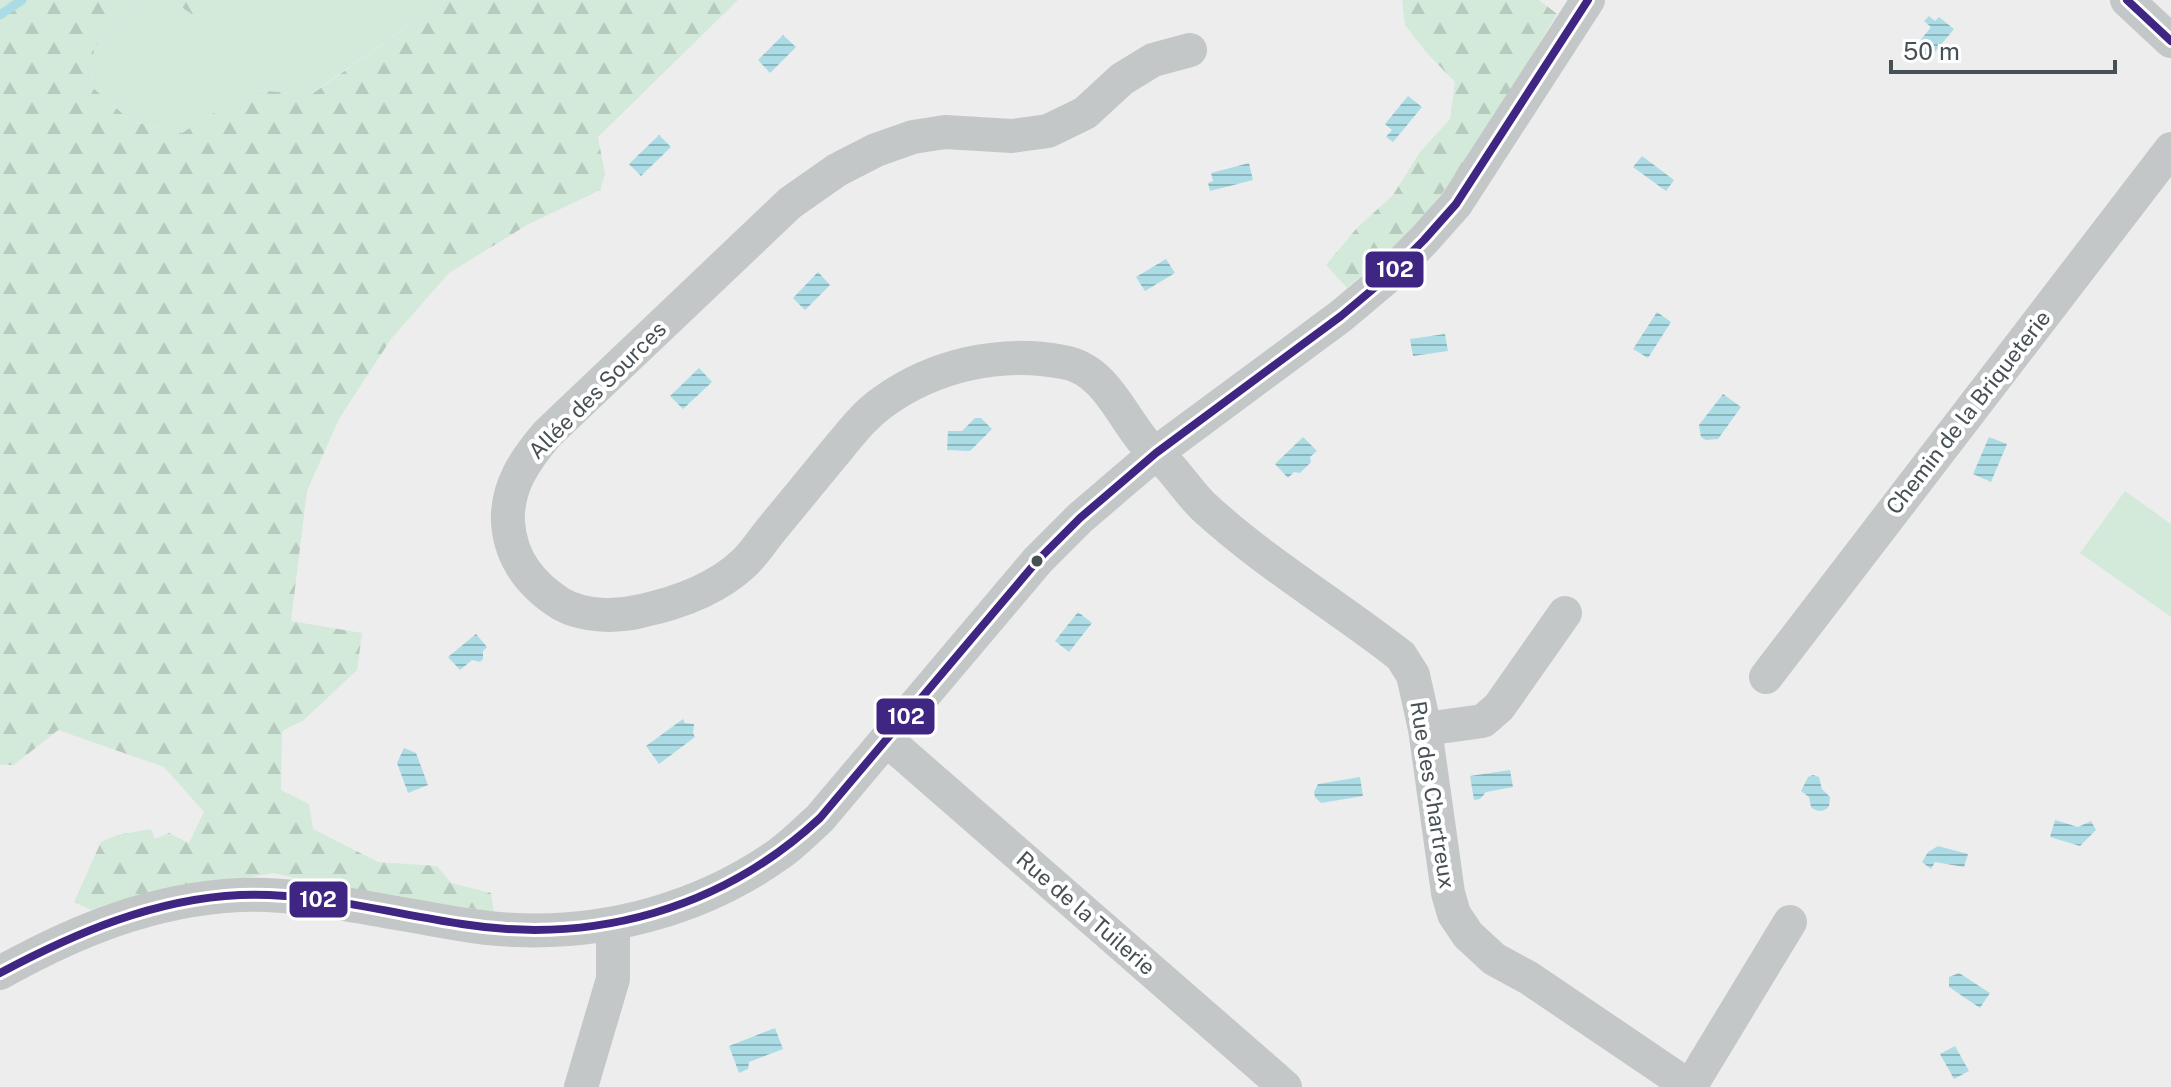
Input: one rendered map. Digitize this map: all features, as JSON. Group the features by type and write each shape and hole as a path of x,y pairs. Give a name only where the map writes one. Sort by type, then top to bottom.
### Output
{"street":[{"path":"0,973 32,955 124,915 208,897 295,897 513,930 561,931 613,925 680,905 732,883 780,854 820,818 1038,560 1091,509 1156,453 1341,316 1385,279 1424,240 1456,204 1588,0"},
{"path":"2127,0 2171,41"},
{"name":"Allée des Sources","path":"1156,453 1101,383 1078,365 1050,360 996,359 935,373 881,403 847,437 744,563 707,589 685,599 635,612 610,614 586,613 564,606 539,588 521,568 513,550 508,524 509,503 516,476 547,434 790,203 808,190 837,170 876,150 913,137 945,132 1012,136 1048,131 1085,113 1122,79 1153,60 1190,50"},
{"name":"Chemin de la Briqueterie","path":"1766,677 2171,149"},
{"name":"Rue des Chartreux","path":"1156,453 1203,506 1234,533 1401,656 1413,675 1425,729 1448,893 1454,914 1468,935 1494,959 1529,978 1690,1087"},
{"path":"1425,729 1483,721 1499,707 1565,613"},
{"name":"Rue de la Tuilerie","path":"887,740 1285,1087"},
{"path":"1690,1087 1790,922"},
{"path":"581,1087 613,979 613,925"}],"green space":[{"path":"0,0 141,0 94,47 92,87 131,121 182,133 250,90 312,94 445,0 738,0 598,137 605,174 600,190 527,225 449,273 391,339 339,419 307,491 291,621 362,633 357,670 304,720 282,731 281,790 309,804 313,829 378,862 437,866 451,883 491,893 494,912 339,888 273,873 208,885 97,913 74,902 101,842 117,835 151,829 155,839 169,833 189,843 204,812 164,767 58,730 14,765 0,765"},
{"path":"141,0 171,0 196,17 223,0 445,0 311,94 250,90 182,133 131,121 92,87 94,47"},
{"path":"171,0 223,0 196,17"},
{"path":"1402,0 1539,0 1557,14 1496,115 1446,188 1409,232 1347,288 1326,265 1356,229 1393,195 1420,152 1450,119 1455,82 1405,25"},
{"path":"2125,491 2171,524 2171,617 2080,553"}],"water":[{"path":"1929,16 1935,21 1939,17 1954,29 1929,59 1915,47 1931,27 1924,21"},
{"path":"783,35 796,47 770,73 758,60"},
{"path":"1408,96 1422,107 1393,142 1386,137 1392,130 1385,124"},
{"path":"659,135 671,147 641,176 629,164"},
{"path":"1642,156 1674,180 1666,191 1633,167"},
{"path":"1249,163 1253,180 1210,191 1208,183 1213,181 1211,173"},
{"path":"1166,259 1175,273 1145,291 1136,277"},
{"path":"818,272 830,285 805,310 793,298"},
{"path":"1657,312 1671,322 1648,358 1633,349"},
{"path":"1445,334 1448,351 1413,356 1410,339"},
{"path":"699,368 712,382 683,409 670,396"},
{"path":"1723,394 1741,407 1718,439 1706,440 1701,437 1699,425"},
{"path":"975,418 981,418 992,429 970,451 947,450 948,431 962,431"},
{"path":"1303,437 1317,451 1300,473 1294,472 1288,478 1275,464"},
{"path":"1989,437 2007,444 1991,482 1973,474"},
{"path":"1078,612 1092,623 1069,652 1055,641"},
{"path":"476,634 487,647 483,651 483,659 480,662 472,660 460,670 448,657"},
{"path":"683,719 685,723 694,724 695,737 659,764 646,746"},
{"path":"404,748 416,753 428,785 408,793 397,763"},
{"path":"1510,770 1513,787 1486,792 1480,799 1474,800 1470,776"},
{"path":"1360,777 1363,796 1321,803 1315,797 1318,784"},
{"path":"1808,777 1819,777 1822,789 1830,797 1829,806 1823,811 1811,807 1809,797 1801,791"},
{"path":"2055,820 2078,827 2091,821 2096,830 2080,846 2050,837"},
{"path":"1938,846 1968,854 1964,867 1935,862 1931,869 1922,862 1928,852"},
{"path":"1959,973 1990,993 1980,1008 1949,987 1949,977"},
{"path":"775,1028 783,1049 749,1062 748,1069 739,1073 729,1046"},
{"path":"1955,1046 1969,1071 1954,1079 1940,1054"}],"waterway":[{"path":"0,15 22,0"}],"transit line":[{"name":"102","path":"0,973 57,944 116,920 208,898 240,895 296,897 462,924 511,929 560,929 607,924 654,913 698,897 741,876 782,850 820,818 1038,560 1080,518 1156,453 1341,316 1385,279 1424,240 1456,204 1588,0"},
{"name":"102","path":"2127,0 2171,41"}]}
